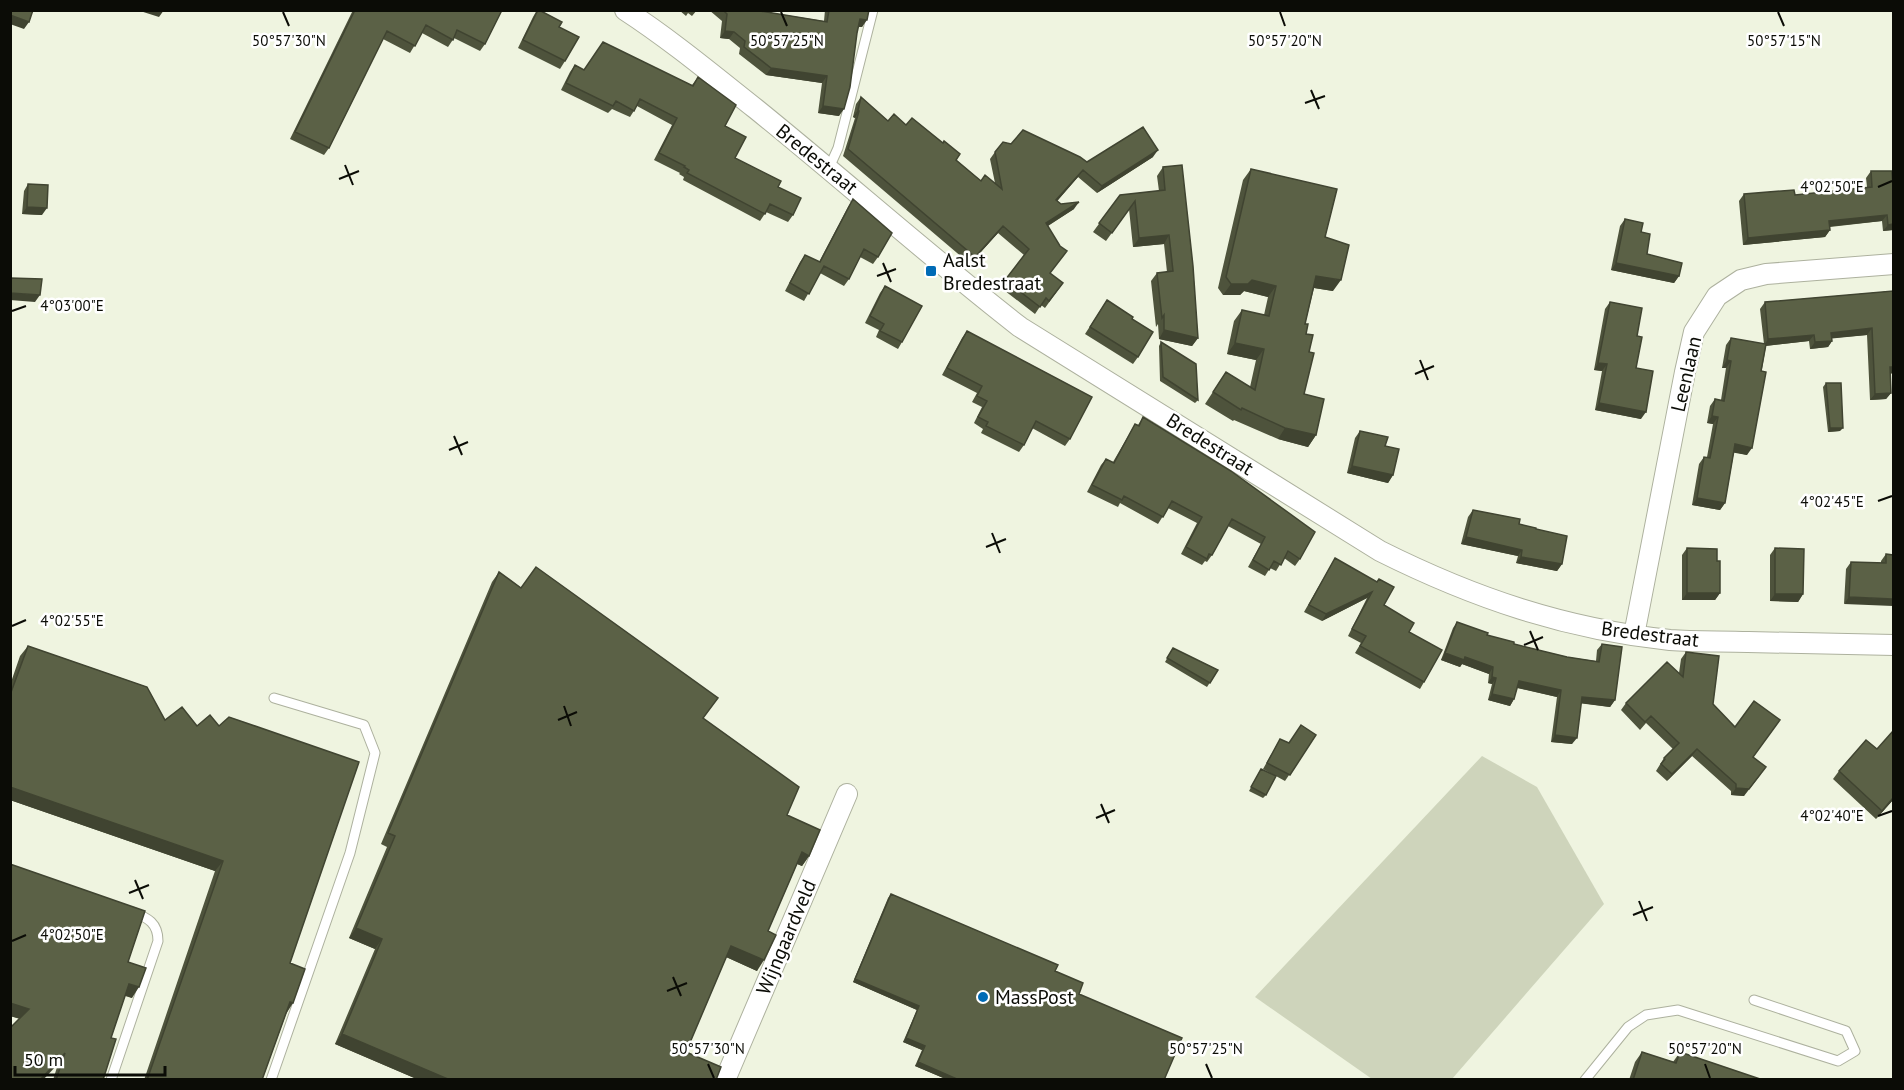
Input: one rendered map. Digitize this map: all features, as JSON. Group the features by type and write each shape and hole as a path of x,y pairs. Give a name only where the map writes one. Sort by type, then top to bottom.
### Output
{"street":[{"name":"Bredestraat","path":"625,10 681,49 829,168 969,287 1020,327 1380,551 1420,571 1509,606 1569,623 1634,635 1673,640 1893,645"},
{"name":"Leenlaan","path":"1634,635 1694,332 1717,296 1741,280 1767,274 1893,264"},
{"name":"Wijngaardveld","path":"725,1080 847,794"}],"lane":[{"path":"829,168 838,148 873,10"},
{"path":"272,1080 350,853 375,753 364,725 274,698"},
{"path":"111,1080 158,941 158,931 150,919 125,909"},
{"path":"1585,1080 1628,1027 1646,1015 1678,1010 1838,1061 1855,1051 1846,1031 1754,1000"}],"green space":[{"path":"1482,756 1537,787 1604,904 1452,1079 1372,1079 1255,997"}],"building":[{"path":"10,10 33,10 29,22 10,15"},
{"path":"355,10 502,10 485,44 457,30 453,40 426,25 415,46 387,31 329,148 295,132"},
{"path":"538,10 562,22 559,27 579,37 565,61 523,40"},
{"path":"723,10 761,10 827,22 829,10 869,10 867,20 860,19 850,87 844,109 823,106 827,76 771,68 744,47 745,41 734,32 725,31 727,14"},
{"path":"603,42 693,86 698,77 736,105 725,126 746,137 735,158 781,181 778,187 801,198 793,215 770,204 765,214 687,173 689,170 685,166 659,153 677,118 640,99 634,111 616,101 613,106 566,83 575,65 584,70"},
{"path":"861,97 888,121 894,114 906,125 912,118 960,154 956,160 981,181 985,175 1002,189 995,152 1003,142 1011,144 1023,130 1087,162 1143,127 1158,150 1102,186 1083,170 1056,200 1061,204 1079,202 1046,223 1060,246 1067,251 1050,273 1063,283 1049,301 1046,298 1040,307 1005,280 1029,249 1003,226 975,257 848,149"},
{"path":"1182,165 1198,338 1164,330 1164,315 1162,318 1157,273 1173,271 1169,235 1139,238 1135,201 1112,233 1099,223 1120,195 1165,190 1163,167"},
{"path":"1251,169 1337,189 1325,237 1349,245 1341,280 1316,276 1305,324 1308,324 1306,334 1313,335 1309,352 1314,353 1304,394 1324,399 1316,435 1285,428 1242,408 1241,410 1213,392 1226,372 1255,390 1264,349 1235,343 1242,310 1269,316 1276,286 1252,280 1248,284 1231,284 1226,277"},
{"path":"1871,171 1892,171 1893,224 1888,225 1887,215 1829,221 1830,230 1748,238 1744,194 1794,190 1795,195 1872,187"},
{"path":"28,184 48,185 47,208 27,207"},
{"path":"853,199 892,233 878,257 864,249 849,279 824,266 809,294 790,283 805,255 820,262"},
{"path":"1625,219 1643,223 1641,232 1650,234 1647,254 1682,263 1679,276 1616,263"},
{"path":"10,278 42,279 40,295 10,293"},
{"path":"885,286 922,306 902,342 880,331 884,324 870,316"},
{"path":"1893,291 1891,393 1875,394 1872,328 1831,333 1832,341 1815,342 1814,335 1768,339 1765,302"},
{"path":"1107,300 1153,332 1138,357 1090,327"},
{"path":"1610,302 1642,308 1637,336 1642,337 1636,368 1653,371 1646,412 1599,403 1607,364 1598,363"},
{"path":"967,331 1092,397 1070,439 1036,421 1024,445 986,426 988,422 978,417 987,401 977,396 982,386 947,368"},
{"path":"1731,338 1766,344 1761,371 1766,372 1752,448 1735,444 1725,503 1697,498 1704,457 1710,458 1718,417 1712,416 1715,399 1724,401 1731,361 1727,360"},
{"path":"1161,342 1196,364 1198,400 1163,377"},
{"path":"1826,383 1841,383 1843,428 1830,428"},
{"path":"1143,417 1231,471 1315,532 1300,559 1288,551 1281,565 1274,561 1269,570 1253,560 1265,537 1232,519 1212,555 1209,554 1207,559 1186,547 1202,517 1172,501 1163,517 1124,496 1122,500 1092,485 1106,459 1114,463 1135,424 1139,426"},
{"path":"1360,431 1388,437 1385,446 1399,449 1393,475 1352,466"},
{"path":"1473,510 1520,519 1519,524 1567,536 1562,564 1521,557 1522,550 1466,537"},
{"path":"1687,548 1717,549 1717,561 1720,561 1720,593 1687,593"},
{"path":"1775,548 1804,549 1803,594 1775,594"},
{"path":"1886,554 1893,555 1893,599 1849,597 1851,562 1886,563"},
{"path":"1335,558 1377,582 1379,579 1394,587 1384,605 1414,623 1409,632 1442,650 1424,682 1360,646 1366,636 1352,629 1372,592 1326,614 1309,605"},
{"path":"536,567 718,698 703,718 799,787 787,815 820,830 809,856 802,852 768,931 776,935 764,960 731,946 686,1052 721,1067 716,1080 450,1080 342,1034 382,939 356,928 395,836 388,833 499,572 521,588"},
{"path":"1457,622 1488,633 1487,635 1514,642 1514,644 1599,662 1602,644 1622,647 1615,700 1582,697 1577,738 1555,735 1561,690 1519,681 1514,699 1492,694 1496,678 1492,677 1493,667 1445,653"},
{"path":"28,646 147,687 165,720 182,707 197,726 210,715 219,726 229,717 359,762 290,963 305,969 293,1003 290,1002 262,1080 147,1080 223,861 10,787 10,695"},
{"path":"1173,648 1218,670 1210,683 1167,658"},
{"path":"1686,652 1719,656 1713,704 1735,727 1754,701 1780,720 1753,757 1766,767 1749,789 1736,788 1736,784 1697,749 1672,774 1661,764 1679,743 1651,716 1645,722 1626,703 1667,662 1683,677"},
{"path":"1301,725 1316,735 1290,775 1267,763 1280,739 1289,743"},
{"path":"1893,731 1893,798 1882,811 1839,771 1866,740 1877,749"},
{"path":"1261,769 1276,776 1266,795 1251,787"},
{"path":"10,864 145,911 128,962 146,968 139,987 129,984 111,1038 116,1039 103,1080 56,1080 65,1053 40,1080 10,1080 10,1028 29,1009 10,1003"},
{"name":"MassPost","path":"891,894 1058,965 1055,971 1083,983 1079,994 1182,1038 1164,1080 959,1080 918,1062 925,1046 906,1038 919,1006 855,979"},
{"path":"1642,1052 1676,1063 1680,1052 1763,1080 1633,1080"}],"place":[{"name":"Aalst Bredestraat","path":"931,271"},
{"name":"MassPost","path":"983,997"}]}
